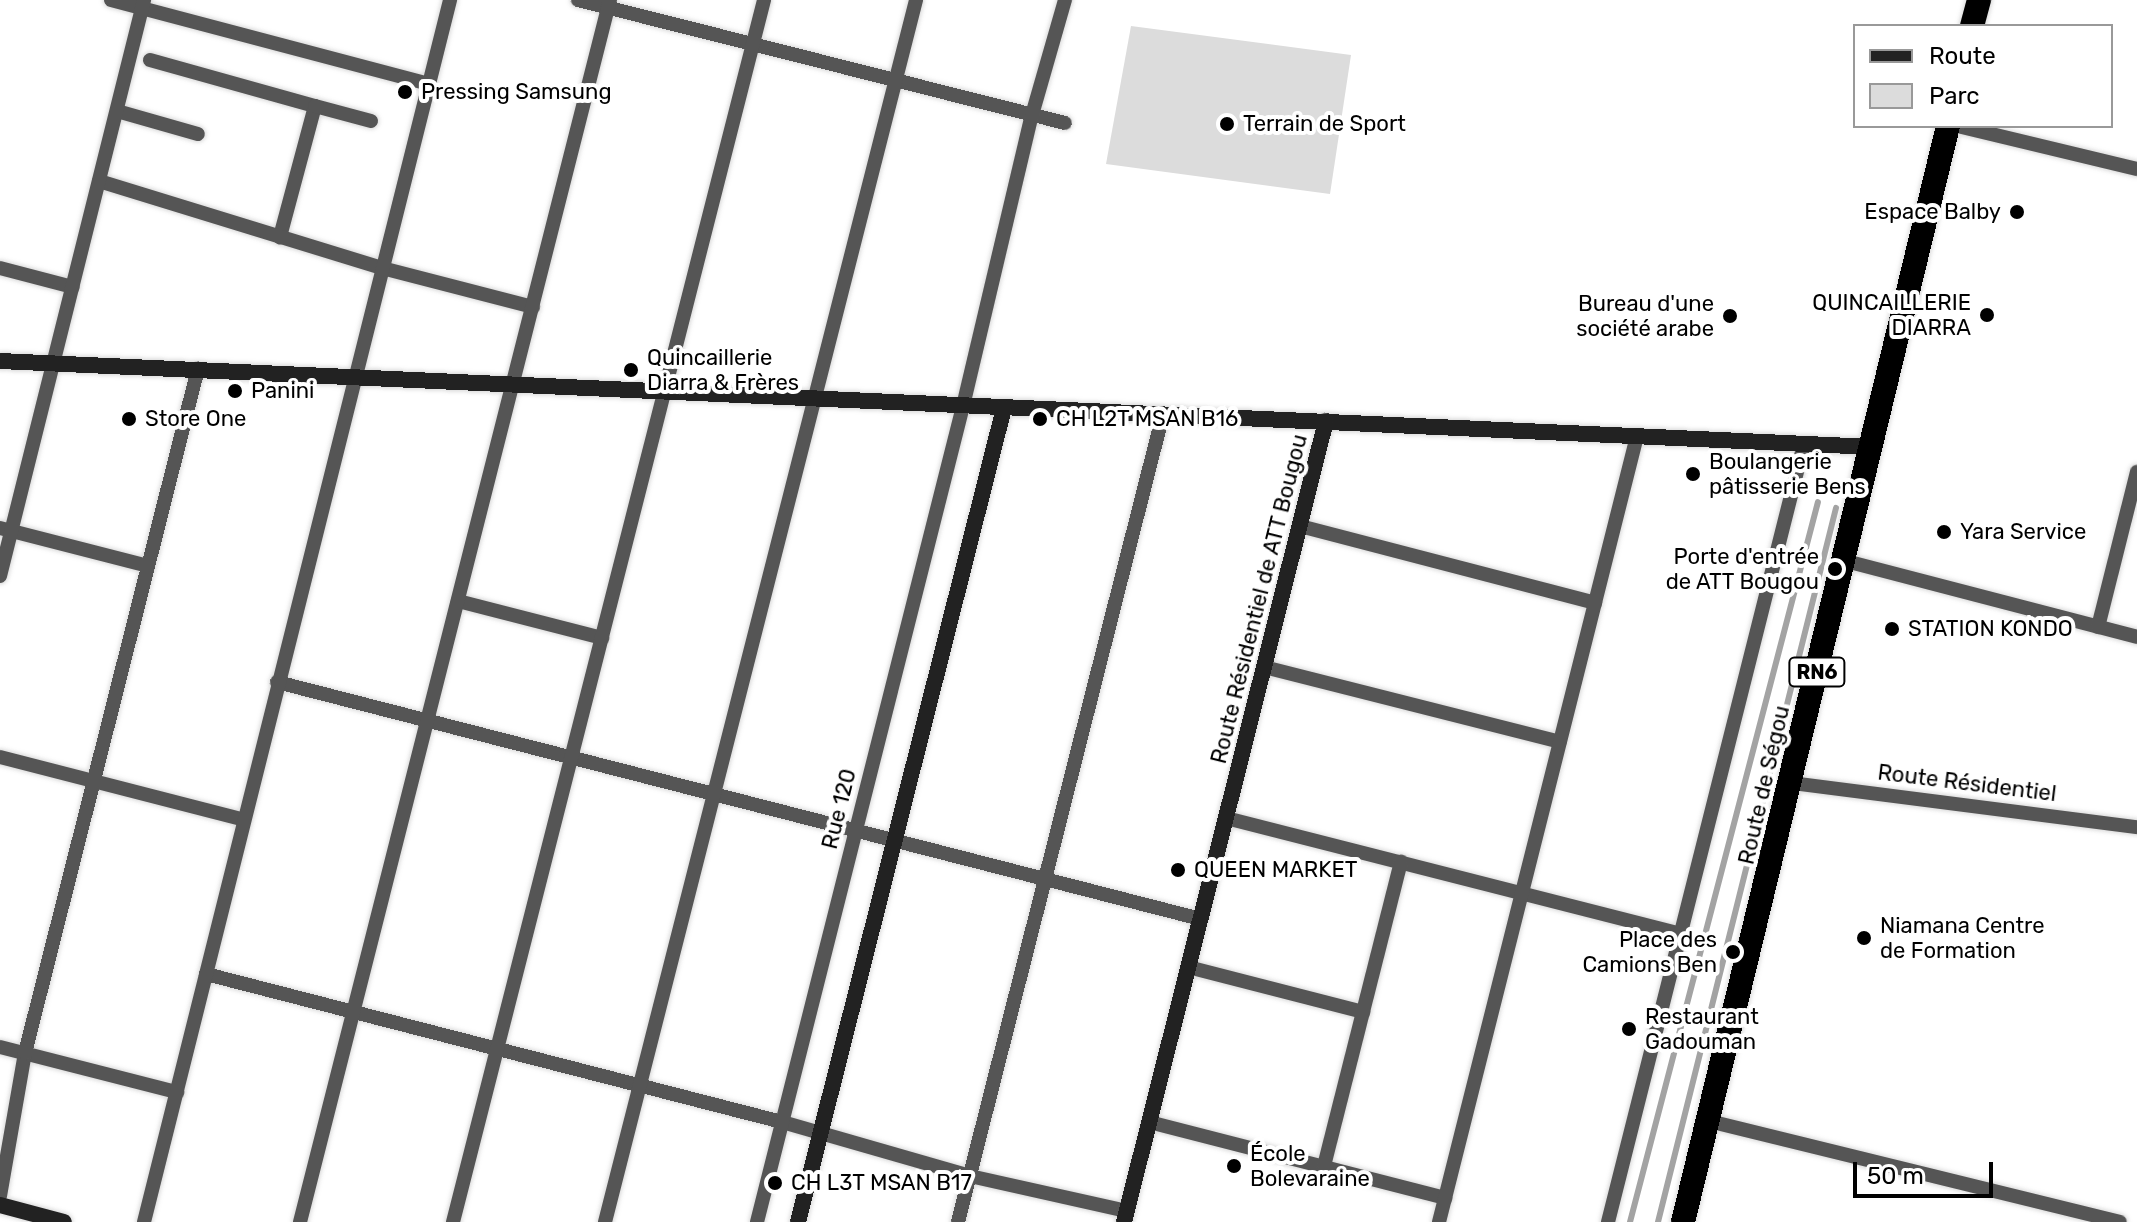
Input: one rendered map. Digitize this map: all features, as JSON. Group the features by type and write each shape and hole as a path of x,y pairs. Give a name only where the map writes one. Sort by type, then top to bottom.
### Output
{"highway":[{"path":"1973,24 1979,0"},
{"name":"Route de Ségou","path":"1683,1222 1792,783 1842,560 1948,128"}],"street":[{"path":"111,0 143,4 429,84"},
{"path":"144,1222 242,819 450,0"},
{"path":"578,0 609,4 752,44 1065,123"},
{"path":"453,1222 764,0"},
{"path":"605,1222 916,0"},
{"name":"Rue 120","path":"757,1222 963,406 1032,115 1065,0"},
{"path":"0,576 6,529 53,364 143,4"},
{"path":"300,1222 609,4"},
{"path":"150,60 371,121"},
{"path":"280,237 315,106"},
{"path":"117,111 198,134"},
{"path":"1966,128 2137,169"},
{"path":"99,181 382,268 533,307"},
{"path":"0,268 73,287"},
{"path":"0,361 1326,421"},
{"path":"0,1196 25,1053 198,369"},
{"path":"798,1222 1004,408"},
{"path":"958,1222 1163,414"},
{"name":"Route Résidentiel de ATT Bougou","path":"1125,1216 1326,421 1869,447"},
{"path":"1439,1222 1637,436"},
{"path":"1608,1222 1804,444"},
{"path":"2098,627 2137,472"},
{"path":"1300,526 1595,603"},
{"path":"6,529 148,566"},
{"path":"1842,560 2137,637"},
{"path":"458,601 602,638"},
{"path":"1264,667 1560,742"},
{"path":"277,682 1201,919"},
{"path":"0,757 242,819"},
{"name":"Route Résidentiel","path":"1792,783 2137,827"},
{"path":"1226,818 1681,934"},
{"path":"1324,1166 1401,862"},
{"path":"1188,967 1363,1012"},
{"path":"206,974 782,1122 1125,1216"},
{"path":"0,1047 177,1092"},
{"path":"1709,1121 2120,1222"},
{"path":"1149,1122 1445,1198"},
{"path":"0,1205 64,1222"}],"green space":[{"name":"Terrain de Sport","path":"1131,26 1351,55 1330,194 1106,164"}],"waterway":[{"path":"1630,1222 1818,502"},
{"path":"1658,1222 1836,508"}],"place":[{"name":"Pressing Samsung","path":"405,92"},
{"name":"Terrain de Sport","path":"1227,124"},
{"name":"Espace Balby","path":"2017,212"},
{"name":"QUINCAILLERIE DIARRA","path":"1987,315"},
{"name":"Bureau d'une société arabe","path":"1730,316"},
{"name":"Quincaillerie Diarra & Frères","path":"631,370"},
{"name":"Panini","path":"235,391"},
{"name":"Store One","path":"129,419"},
{"name":"CH L2T MSAN B16","path":"1040,419"},
{"name":"Boulangerie pâtisserie Bens","path":"1693,474"},
{"name":"Yara Service","path":"1944,532"},
{"name":"Porte d'entrée de ATT Bougou","path":"1835,569"},
{"name":"STATION KONDO","path":"1892,629"},
{"name":"QUEEN MARKET","path":"1178,870"},
{"name":"Niamana Centre de Formation","path":"1864,938"},
{"name":"Place des Camions Ben","path":"1733,952"},
{"name":"Restaurant Gadouman","path":"1629,1029"},
{"name":"École Bolevaraine","path":"1234,1166"},
{"name":"CH L3T MSAN B17","path":"775,1183"}]}
